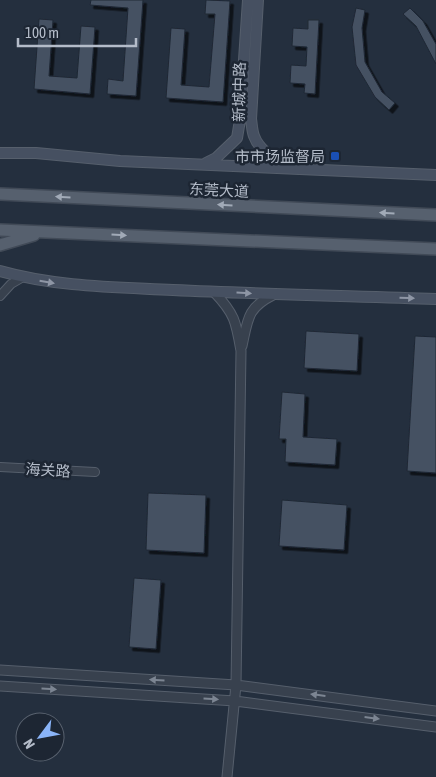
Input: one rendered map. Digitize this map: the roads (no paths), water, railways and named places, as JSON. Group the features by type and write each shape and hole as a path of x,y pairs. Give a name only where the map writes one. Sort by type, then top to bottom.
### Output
{"main road":[{"name":"新城中路","path":"203,164 216,158 237,138 240,120 248,0"},
{"name":"新城中路","path":"258,0 251,119 254,137 264,151 290,168"},
{"path":"0,154 36,153 120,161 436,175"},
{"path":"0,189 20,194"},
{"name":"东莞大道","path":"0,194 436,215"},
{"path":"0,230 436,249"},
{"path":"0,244 46,232"},
{"path":"0,270 52,283 214,292 436,299"}],"street":[{"path":"0,296 11,284 23,277"},
{"path":"214,292 228,306 234,319 241,351"},
{"path":"227,777 236,685 241,351 254,306 273,294"},
{"name":"海关路","path":"0,467 95,472"},
{"path":"0,670 236,685 436,711"},
{"path":"0,686 235,701 436,727"}],"place":[{"name":"市市场监督局","path":"335,156"}]}
